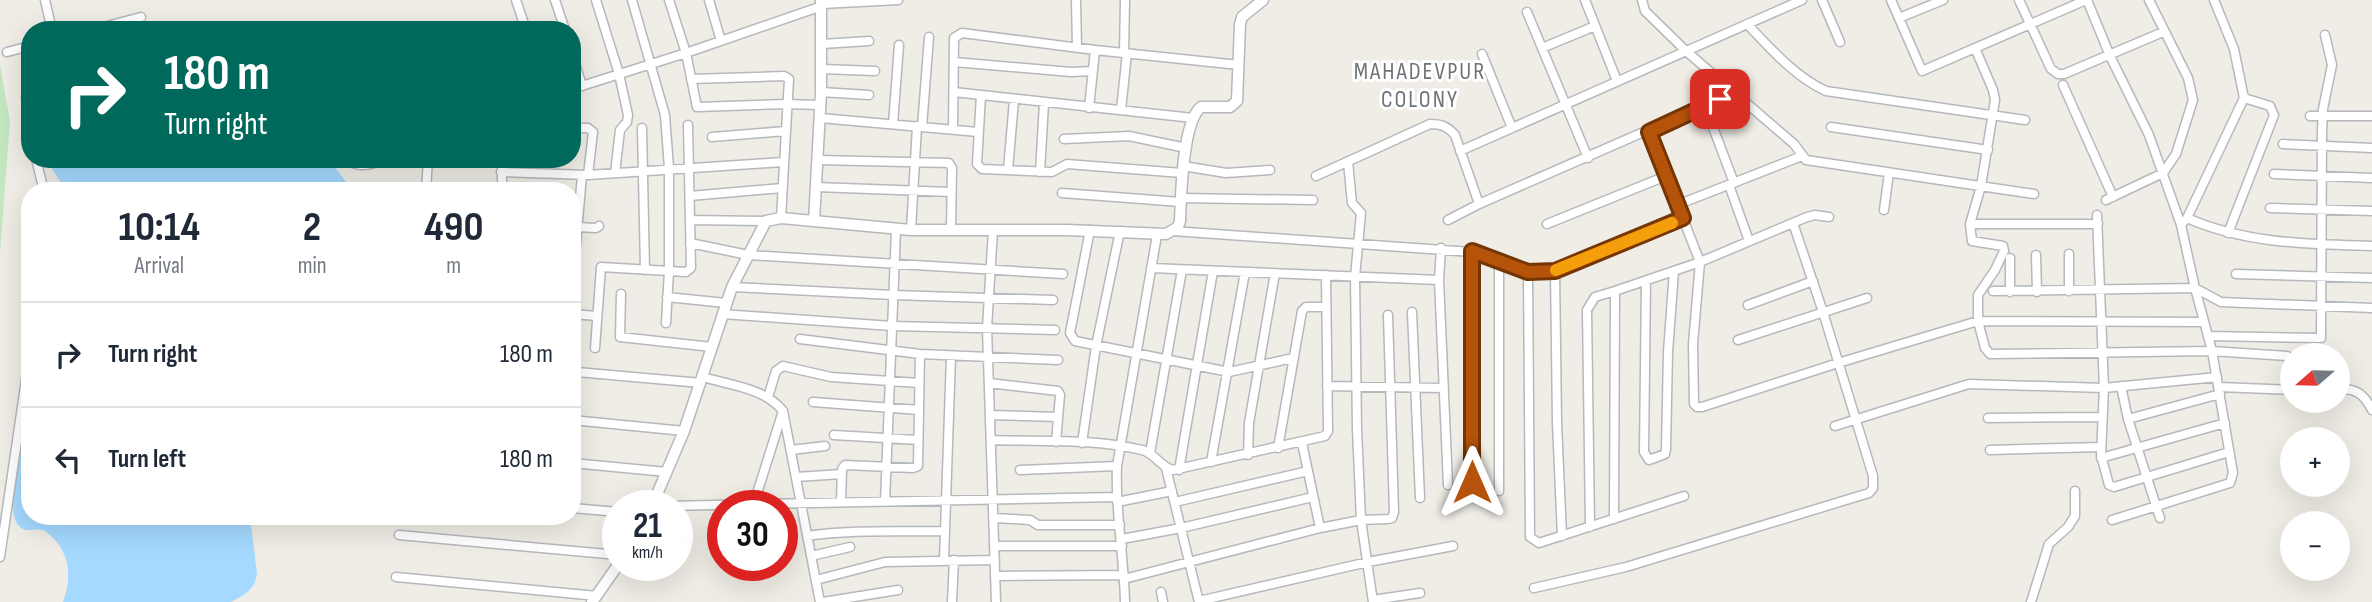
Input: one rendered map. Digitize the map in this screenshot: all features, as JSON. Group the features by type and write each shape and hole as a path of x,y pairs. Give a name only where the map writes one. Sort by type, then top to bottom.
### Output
{"street":[{"path":"45,0 50,21"},
{"path":"516,0 523,21"},
{"path":"555,0 562,21"},
{"path":"596,0 619,74 628,116 627,122 620,130 615,173"},
{"path":"632,0 666,115 669,168 666,323"},
{"path":"669,0 686,53 698,108 820,105"},
{"path":"709,0 721,41"},
{"path":"581,83 582,86 686,53 822,3 898,0"},
{"path":"1076,0 1077,47"},
{"path":"1121,110 1125,0"},
{"path":"1173,231 1180,221 1183,169 1192,118 1201,107 1234,106 1238,96 1242,17 1263,0"},
{"path":"1585,0 1617,81"},
{"path":"1642,0 1645,11 1686,51 1794,144 1806,160 2034,194"},
{"path":"1460,151 1802,0"},
{"path":"1822,0 1840,42"},
{"path":"1891,0 1922,71 2086,0 2149,135 2184,221 2195,289 2220,391 2233,478 2230,483 2112,520"},
{"path":"1899,18 1942,0"},
{"path":"2019,0 2051,69 2058,75 2110,56 2163,32"},
{"path":"2063,85 2109,198 2163,173 2176,154 2193,100 2188,78 2149,0"},
{"path":"2184,221 2244,98 2234,49 2214,0"},
{"path":"814,221 821,92 822,3"},
{"path":"1527,12 1588,158"},
{"path":"126,21 141,17"},
{"path":"1747,24 1798,74 1826,91 2025,120"},
{"path":"1542,48 1595,26"},
{"path":"953,130 954,38 962,33 1239,65"},
{"path":"2208,336 2321,338 2323,116 2332,65 2325,35"},
{"path":"911,230 915,162 929,37"},
{"path":"822,44 869,41"},
{"path":"893,124 899,45"},
{"path":"7,52 21,48"},
{"path":"1975,48 1995,100 1981,187 1970,224 1972,240 2004,248 1995,270 1978,295 1978,321 1984,348 1990,354 2212,351 2280,356"},
{"path":"1089,108 1095,50"},
{"path":"1482,54 1513,128"},
{"path":"954,62 1071,72 1093,71"},
{"path":"821,69 875,71"},
{"path":"691,79 784,76 789,82 781,218"},
{"path":"821,92 869,95"},
{"path":"954,92 1192,118"},
{"path":"1448,220 1735,92"},
{"path":"981,95 976,164 979,167 1040,172 1055,172 1063,164 1226,173 1270,170"},
{"path":"2228,233 2274,115 2270,106 2244,98"},
{"path":"1008,170 1014,100"},
{"path":"1040,172 1044,103"},
{"path":"1704,106 1749,241"},
{"path":"2310,116 2372,116"},
{"path":"820,118 978,132"},
{"path":"1316,176 1430,124 1439,124 1449,127 1455,135 1479,204"},
{"path":"595,348 601,267 689,271 688,125"},
{"path":"1831,127 1987,150"},
{"path":"581,128 588,128 593,132 581,205"},
{"path":"642,128 645,270"},
{"path":"712,137 785,131"},
{"path":"1649,132 1700,262 1693,352 1695,406 1702,407 1978,321 2204,322"},
{"path":"1064,139 1129,136 1186,148"},
{"path":"2283,144 2372,148"},
{"path":"1677,205 1802,156"},
{"path":"818,160 951,164 951,230"},
{"path":"501,172 585,175 783,162"},
{"path":"1348,162 1352,202 1361,213 1355,276 1356,387 1362,520 1373,601 1420,593"},
{"path":"501,168 502,182"},
{"path":"1884,209 1889,173"},
{"path":"2273,174 2372,178"},
{"path":"1547,224 1666,176"},
{"path":"816,187 951,192"},
{"path":"690,196 782,188"},
{"path":"1062,192 1181,200 1313,200"},
{"path":"2270,208 2372,211"},
{"path":"1590,527 1587,310 1595,297 1700,262 1815,215 1829,217"},
{"path":"690,220 766,221 781,218 896,230 1090,230 1157,235 1173,231 1472,251 1528,272 1555,271 1683,218"},
{"path":"1970,224 2098,220 2104,388 2101,458 2107,482 2111,487 2230,452"},
{"path":"659,490 684,431 732,287 766,221"},
{"path":"2184,221 2264,240 2372,246"},
{"path":"1534,588 1626,567 1869,493 1875,483 1793,223"},
{"path":"581,227 599,226"},
{"path":"885,502 896,230"},
{"path":"993,230 987,328 996,602"},
{"path":"1090,230 1070,333 1075,341 1229,372 1293,358"},
{"path":"1082,443 1096,346 1120,232"},
{"path":"1125,602 1117,466 1157,235"},
{"path":"690,243 747,255 1063,274"},
{"path":"1441,248 1439,279 1447,485"},
{"path":"1472,251 1472,482"},
{"path":"2068,254 2069,291"},
{"path":"2036,255 2037,292"},
{"path":"2010,258 2010,292"},
{"path":"1499,262 1499,491"},
{"path":"1151,268 1439,279"},
{"path":"1150,453 1182,270"},
{"path":"1179,470 1213,271"},
{"path":"1555,271 1556,423 1562,536"},
{"path":"1646,281 1644,452 1649,460 1665,454 1666,449 1668,352 1674,271"},
{"path":"1211,463 1245,272"},
{"path":"1528,272 1529,530 1533,541 1539,544 1684,496"},
{"path":"1248,455 1249,423 1275,273"},
{"path":"2236,274 2372,278"},
{"path":"1166,468 1179,470 1325,436 1328,431 1325,275"},
{"path":"1748,304 1813,281"},
{"path":"732,287 1053,300"},
{"path":"1993,292 2195,289 2221,302 2372,308"},
{"path":"1614,519 1615,291"},
{"path":"621,293 620,337 712,347"},
{"path":"667,297 724,309 891,326 1055,330"},
{"path":"1738,340 1867,298"},
{"path":"1278,448 1303,308 1326,307"},
{"path":"1412,312 1420,498"},
{"path":"581,315 597,316"},
{"path":"995,576 1124,577 1320,528 1362,520 1392,518 1394,512 1388,316"},
{"path":"800,339 890,352 1058,360"},
{"path":"841,502 845,465 917,467 920,354"},
{"path":"944,560 951,356"},
{"path":"768,397 776,370 783,366 831,377 919,383"},
{"path":"581,372 702,380 768,397 783,411 821,602 898,590"},
{"path":"1835,426 1969,384 2104,388 2217,377"},
{"path":"989,383 1058,391 1060,395 1056,442"},
{"path":"1327,386 1444,388"},
{"path":"2121,386 2128,419 2160,518"},
{"path":"2350,389 2360,393 2372,410"},
{"path":"2128,419 2220,391 2280,390"},
{"path":"813,402 919,410"},
{"path":"758,490 783,411"},
{"path":"0,557 21,414"},
{"path":"990,415 1058,417"},
{"path":"1988,418 2102,417"},
{"path":"581,421 684,431"},
{"path":"2101,458 2225,423"},
{"path":"834,435 918,440"},
{"path":"991,440 1120,446 1150,453 1166,468 1199,601 1368,562 1453,546"},
{"path":"1302,443 1320,528"},
{"path":"791,450 825,446"},
{"path":"1990,450 2101,447"},
{"path":"581,464 667,472"},
{"path":"1020,470 1117,466"},
{"path":"1175,502 1308,471"},
{"path":"796,477 842,474"},
{"path":"800,502 993,498 1117,500 1172,491"},
{"path":"2031,602 2049,544 2068,527 2075,516 2075,491"},
{"path":"994,546 1122,543 1313,497"},
{"path":"581,509 602,511"},
{"path":"993,518 1030,520 1038,525 1120,525"},
{"path":"807,536 846,531 945,531"},
{"path":"399,535 602,554"},
{"path":"811,556 850,547"},
{"path":"952,602 954,560"},
{"path":"816,580 885,562 995,560"},
{"path":"396,577 594,599 607,581"},
{"path":"1161,592 1163,602"}],"green space":[{"path":"0,65 10,121 0,253"}],"water":[{"path":"52,168 336,168 346,182 60,182"},
{"path":"21,440 21,525 251,525 257,574 254,584 231,602 63,602 68,569 64,554 54,539 44,531 25,530 20,527 14,512 13,495"}],"slow traffic":[{"path":"1556,270 1672,223"}],"district":[{"name":"MAHADEVPUR COLONY","path":"1420,85"}],"route":[{"path":"1472,482 1472,251 1528,272 1555,271 1683,218 1649,132 1720,99"}]}
